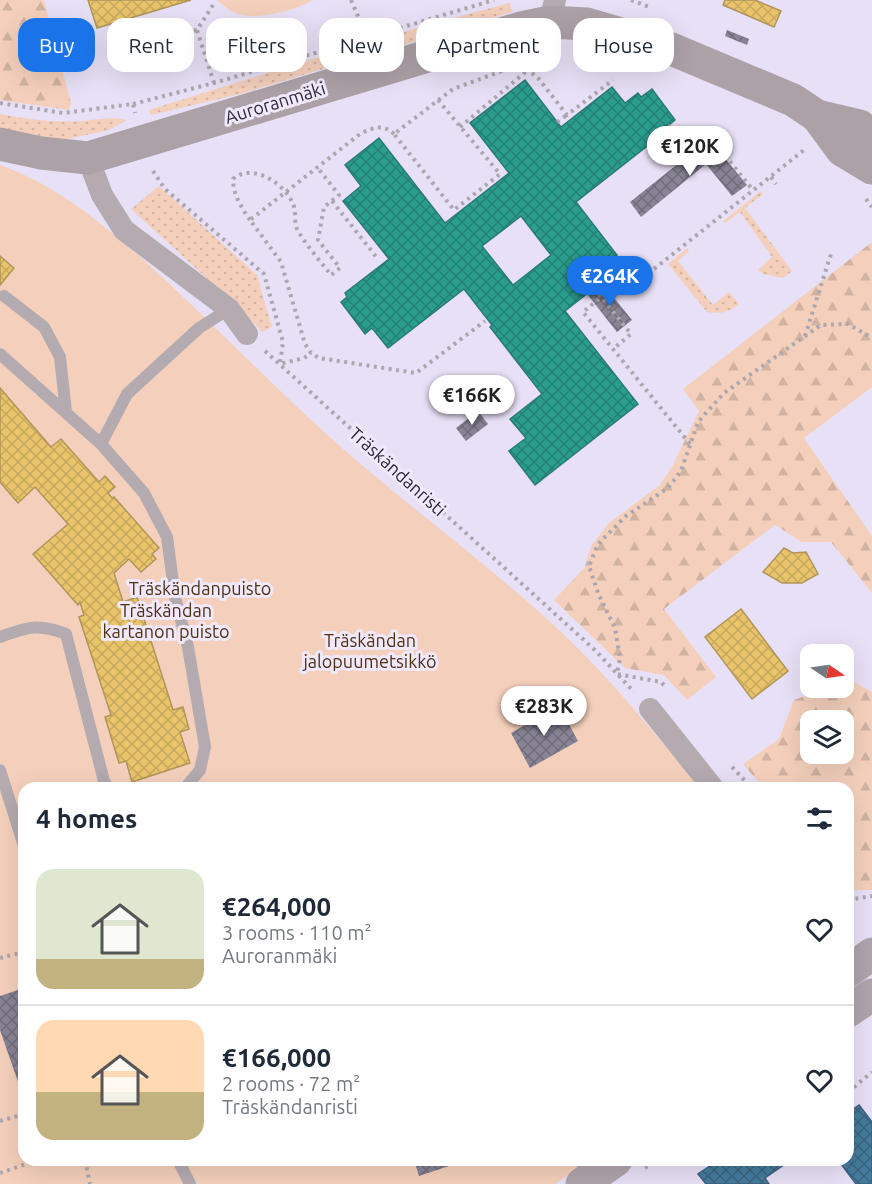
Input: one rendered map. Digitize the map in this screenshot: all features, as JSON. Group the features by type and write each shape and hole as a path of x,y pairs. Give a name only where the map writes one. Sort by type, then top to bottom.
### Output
{"main road":[{"name":"Auroranmäki","path":"0,144 41,153 88,158 499,34 552,11 587,24 669,48 793,100 813,131 872,168"},
{"name":"Auroranmäki","path":"813,131 860,126 872,144"},
{"path":"854,1007 872,995"},
{"path":"582,1184 608,1166"}],"street":[{"path":"88,158 102,195 123,230 229,309 247,334"},
{"path":"650,709 708,782"}],"lane":[{"path":"4,296 44,327 60,357 66,412"},
{"path":"101,444 127,394 199,328 229,309"},
{"path":"0,354 101,444 144,493 167,537 175,597 188,647 205,747 200,770 190,782"},
{"path":"0,636 27,627 49,627 66,634 105,782"},
{"path":"0,770 18,827"},
{"path":"181,1166 190,1184"}],"path":[{"path":"351,0 359,18"},
{"path":"404,26 494,0"},
{"path":"194,31 197,30 213,5"},
{"path":"197,30 214,83"},
{"path":"0,103 63,113 133,104 214,83 319,51"},
{"path":"394,134 453,89 499,72"},
{"path":"460,127 526,72"},
{"path":"530,72 538,78 567,115"},
{"path":"557,122 613,80"},
{"path":"250,220 360,134 385,128 394,134 454,210 500,174 438,100"},
{"path":"133,104 141,143 155,175 165,189 264,274 283,342 280,364 304,358 311,353"},
{"path":"668,126 710,138 753,190"},
{"path":"690,444 583,312 617,284 626,292 771,177 813,131"},
{"path":"317,167 339,195 324,207 318,240 340,268 331,275 296,229 294,206 286,191 271,178 254,174 238,175 233,179 233,187 240,205 281,262 305,344 311,353 319,358 416,373 485,321"},
{"path":"771,177 776,184"},
{"path":"332,201 378,259"},
{"path":"805,336 831,254"},
{"path":"594,288 631,334 613,349"},
{"path":"617,674 620,658 615,628 598,593 589,566 598,544 626,516 668,488 681,471 698,422 724,393 821,325 848,324 872,338"},
{"name":"Träskändanristi","path":"247,334 596,651 650,709"},
{"path":"854,899 872,896"},
{"path":"0,958 18,954"},
{"path":"854,1087 872,1072"},
{"path":"0,1121 18,1116"},
{"path":"0,1173 20,1166"},
{"path":"86,1166 90,1184"}],"green space":[{"path":"0,0 44,0 49,18 18,18 18,72 63,72 71,103 69,110 0,100"},
{"path":"217,0 313,0 279,13 250,16 235,13"},
{"path":"510,3 512,12 492,18 454,18"},
{"path":"416,29 416,41 404,45 404,32"},
{"path":"319,57 319,70 240,94 151,115 149,110 270,72 307,72 307,61"},
{"path":"0,114 50,121 110,118 127,120 109,130 58,141 0,132"},
{"name":"Träskändan kartanon puisto","path":"0,165 41,183 78,207 148,264 339,445 558,629 614,686 696,782 18,782 18,1166 581,1166 555,1184 0,1184"},
{"path":"159,186 257,275 272,327 262,332 233,302 131,209"},
{"path":"761,191 763,194 745,208 792,271 783,278 763,274 758,270 772,257 740,212 725,223 723,221"},
{"path":"872,242 872,387 804,438 872,536 872,593 831,542 802,542 775,525 664,609 716,677 687,700 664,675 625,668 554,600 585,567 591,546 609,523 660,485 673,465 699,411 683,389"},
{"path":"687,248 689,251 678,261 713,305 729,292 739,304 724,312 707,312 668,264"},
{"path":"854,682 872,692 872,890 854,890 854,782 759,782 743,764 779,739 794,700 800,698 854,698"}],"building: Homes":[{"path":"88,0 191,0 131,18 107,18 107,25 97,28"},
{"path":"725,0 755,0 781,11 774,27 723,5"},
{"path":"0,256 14,268 0,285"},
{"path":"0,388 51,447 61,439 99,482 105,476 115,487 108,493 159,548 152,554 156,559 141,572 129,559 114,573 123,602 137,597 173,710 183,707 189,729 180,732 190,763 132,782 126,761 119,763 105,717 111,715 79,617 84,615 80,602 78,605 33,554 68,524 35,487 18,503 0,482"},
{"path":"784,548 793,553 806,552 818,574 802,583 782,583 763,572"},
{"path":"741,609 788,671 752,699 705,637"}],"building: Schools":[{"path":"525,80 561,127 612,87 625,103 638,93 641,97 652,89 675,120 667,127 669,129 576,202 617,255 608,262 616,271 565,311 638,404 535,485 509,451 526,438 510,419 542,394 464,289 388,348 372,328 365,334 341,302 347,297 345,293 389,259 343,201 361,186 345,165 379,138 445,223 509,173 470,123","holes":["521,216 551,255 513,285 482,246"]}],"building: Public":[{"path":"859,1105 872,1122 872,1184 856,1184 842,1166 854,1166 854,1109"},
{"path":"710,1166 782,1166 765,1178 769,1184 706,1184 698,1174"}],"building: Other":[{"path":"727,30 749,39 747,45 725,36"},
{"path":"709,139 747,185 732,196 706,164 641,217 630,202"},
{"path":"602,283 632,320 617,332 587,294"},
{"path":"478,411 488,424 466,441 456,428"},
{"path":"559,706 578,741 530,768 511,733"},
{"path":"18,990 18,1082 0,1030 0,996"},
{"path":"416,1166 449,1166 419,1176"}],"park label":[{"name":"Träskändanpuisto","path":"200,588"},
{"name":"Träskändan jalopuumetsikkö","path":"370,650"}]}
